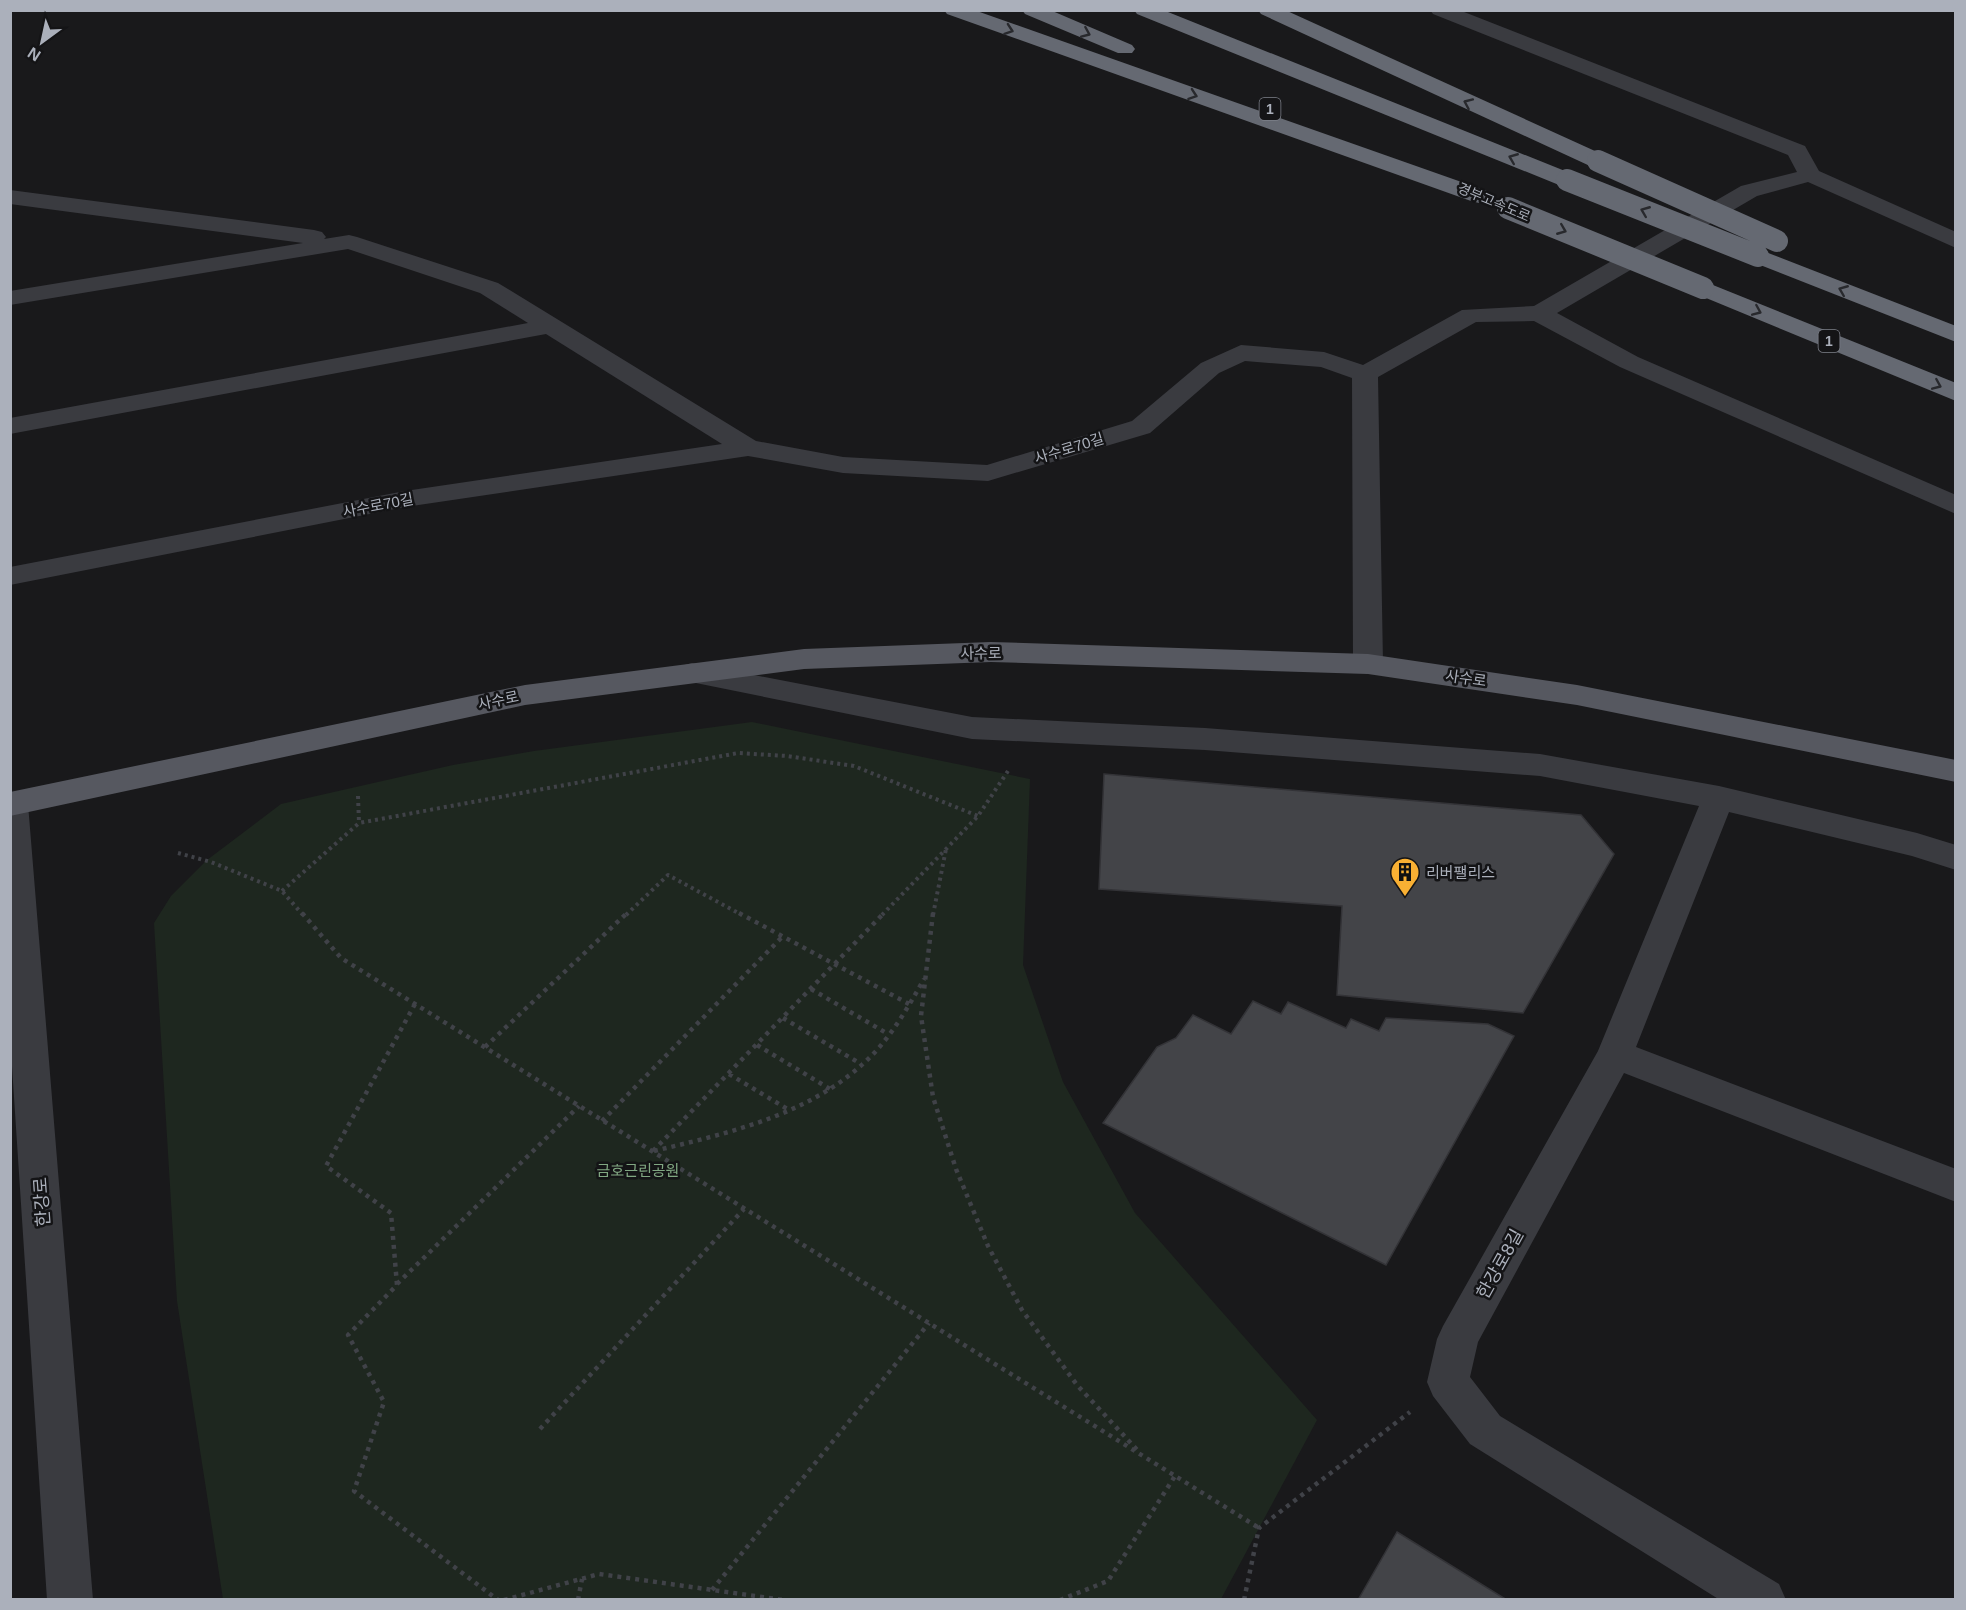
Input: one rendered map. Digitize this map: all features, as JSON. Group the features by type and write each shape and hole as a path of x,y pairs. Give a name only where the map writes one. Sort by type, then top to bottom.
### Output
{"highway":[{"path":"954,10 1479,196"},
{"name":"경부고속도로","path":"1032,10 1956,393"},
{"path":"1144,10 1567,180 1767,248 1956,321"},
{"path":"1177,10 1444,130"},
{"path":"1268,10 1598,161 1767,248 1956,335"}],"main road":[{"name":"사수로","path":"11,804 219,758 525,695 804,660 991,652 1368,664 1576,694 1956,771"}],"street":[{"path":"1440,10 1797,151 1810,175 1956,241"},
{"path":"1368,664 1365,374 1471,315 1539,313 1749,191 1810,175"},
{"name":"사수로70길","path":"10,197 349,242 489,288 748,448"},
{"name":"사수로70길","path":"10,298 349,242"},
{"path":"1539,313 1629,362 1956,506"},
{"path":"10,426 550,326"},
{"name":"사수로70길","path":"10,576 405,499 748,448 843,465 988,473 1141,427 1210,368 1241,353 1324,360 1365,374"},
{"path":"692,673 972,728 1205,739 1540,765 1719,798 1917,845 1956,858"},
{"name":"한강로8길","path":"1448,1382 1458,1339 1615,1054 1719,798"},
{"name":"한강로","path":"11,804 70,1599"},
{"path":"1615,1054 1956,1186"},
{"path":"1448,1382 1485,1430 1763,1599"}],"path":[{"path":"282,891 359,823 738,753 787,756 854,765 978,816"},
{"path":"653,1152 978,816 1016,760"},
{"path":"358,796 359,823"},
{"path":"946,849 931,925 921,1016 933,1097 956,1169 988,1246 1023,1310 1077,1385 1145,1458"},
{"path":"178,853 211,862 282,891 341,958 1259,1528"},
{"path":"485,1047 668,875 784,935 909,1004"},
{"path":"602,1120 784,935"},
{"path":"653,1152 720,1135 790,1110 830,1090 861,1064 888,1034 926,975"},
{"path":"811,989 888,1034"},
{"path":"397,1285 391,1213 326,1166 415,1004"},
{"path":"783,1018 861,1064"},
{"path":"757,1045 830,1090"},
{"path":"729,1074 790,1110"},
{"path":"498,1599 354,1491 384,1402 348,1335 579,1106"},
{"path":"540,1429 744,1209"},
{"path":"712,1590 929,1323"},
{"path":"1245,1599 1259,1528 1448,1382"},
{"path":"1060,1599 1108,1581 1175,1476"},
{"path":"504,1599 599,1574 784,1599"},
{"path":"578,1599 582,1579"}],"green space":[{"name":"금호근린공원","path":"752,722 1030,779 1023,965 1063,1082 1135,1213 1317,1420 1221,1599 223,1599 177,1301 154,923 171,896 207,860 281,804 453,765 534,751"}],"building":[{"name":"리버팰리스","path":"1104,774 1581,815 1614,854 1523,1013 1337,995 1342,906 1099,889"},
{"path":"1253,1001 1281,1014 1288,1002 1346,1028 1351,1019 1379,1031 1386,1018 1488,1024 1514,1036 1386,1265 1103,1123 1157,1047 1176,1038 1193,1015 1231,1034"},
{"path":"1397,1532 1507,1600 1358,1600"}],"place":[{"name":"리버팰리스","path":"1405,898"}]}
